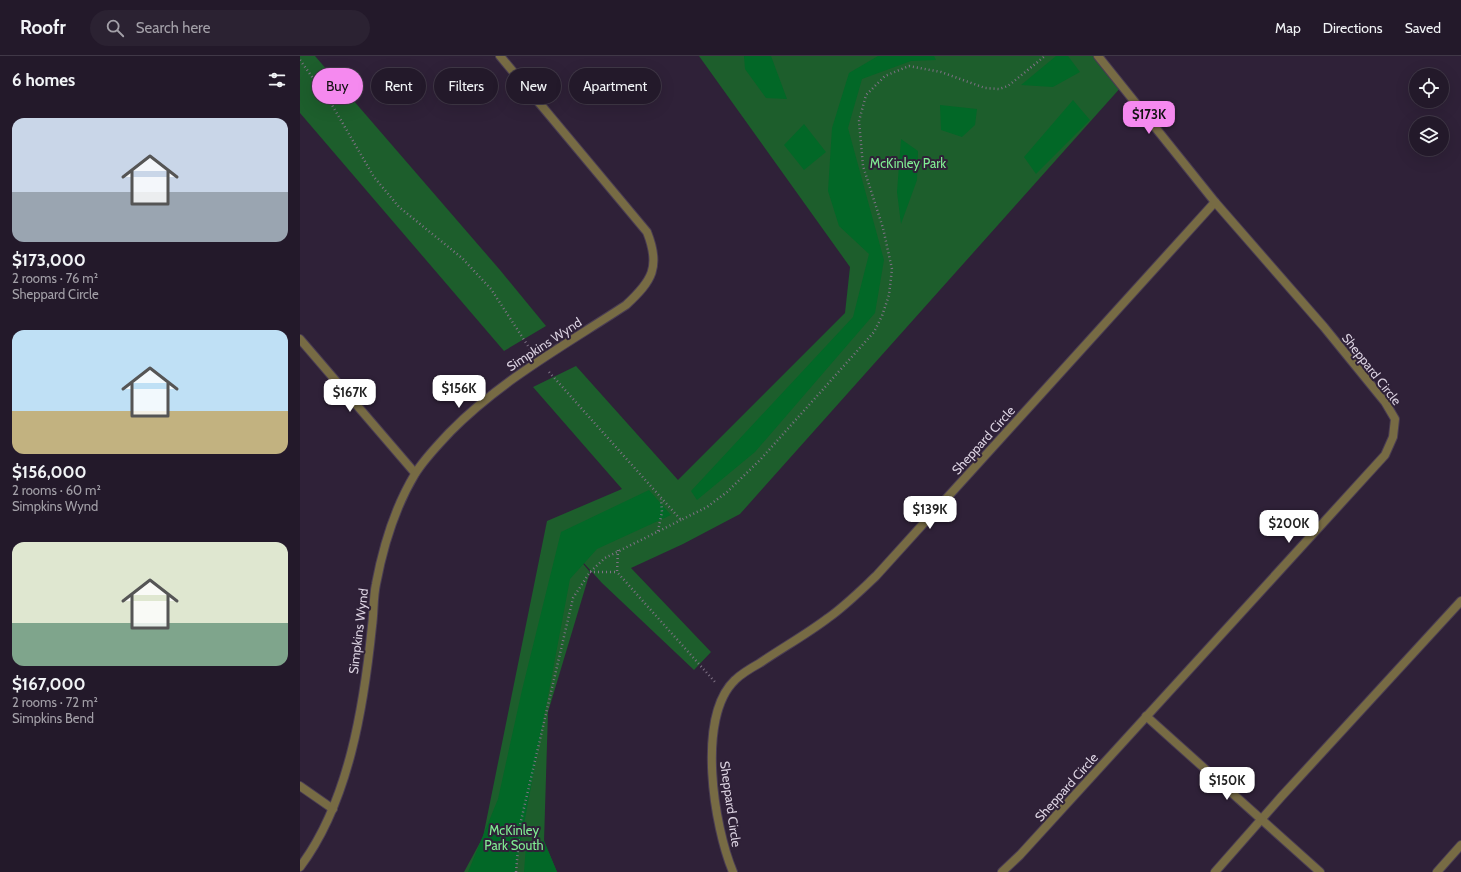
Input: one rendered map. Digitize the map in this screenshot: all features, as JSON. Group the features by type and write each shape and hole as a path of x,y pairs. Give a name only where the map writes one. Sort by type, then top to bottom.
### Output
{"street":[{"name":"Simpkins Wynd","path":"300,867 319,839 333,809 361,709 377,579 386,544 399,507 415,473 439,443 471,411 520,374 626,305 641,292 650,279 654,266 654,248 647,232 500,56"},
{"name":"Sheppard Circle","path":"1002,872 1020,855 1385,454 1393,437 1395,419 1385,402 1324,326 1215,202 1098,56"},
{"name":"Sheppard Circle","path":"733,872 725,850 712,773 712,737 724,693 735,680 750,669 828,619 876,576 1215,202"},
{"path":"300,339 415,473"},
{"path":"1215,872 1461,601"},
{"path":"1146,716 1320,872"},
{"path":"300,786 333,809"},
{"path":"1437,872 1461,845"}],"path":[{"path":"516,872 520,825 573,598 590,572 605,558 618,550 707,507 727,492 760,460 874,332 882,316 889,295 892,269 883,228 863,166 859,121 866,94 885,76 909,66 941,72 985,88 999,89 1008,86 1045,56"},
{"path":"300,60 332,105 374,177 399,207 462,258 491,289 523,340 540,362 681,520"},
{"path":"658,531 662,512 661,498"},
{"path":"618,550 616,572 724,693"},
{"path":"590,572 616,572"}],"green space":[{"path":"300,56 315,56 325,68 312,68 312,104 356,104 500,270 546,326 504,351 300,113"},
{"name":"McKinley Park","path":"699,56 1096,56 1122,86 740,514 683,544 631,568 711,652 694,670 602,583 561,538 590,572 548,712 544,841 557,872 464,872 483,837 547,521 622,489 533,387 576,366 678,480 845,313 850,267"},
{"path":"744,56 771,56 787,99 766,98 745,69"},
{"path":"878,56 934,56 936,60 911,61 862,79 848,128 884,260 875,313 755,452 697,500 691,491 853,317 869,254 839,226 828,191 832,128 849,73"},
{"path":"1056,56 1068,56 1080,72 1053,87 1021,85"},
{"path":"1073,100 1090,120 1036,174 1024,157"},
{"path":"940,105 977,109 975,125 962,137 941,130"},
{"path":"804,124 826,152 804,170 784,145"},
{"path":"901,139 918,151 917,180 901,224 897,192"},
{"name":"McKinley Park South","path":"649,490 671,515 597,549 570,579 515,872 468,872 498,799 522,690 561,532"},
{"path":"544,841 557,872 524,872 526,845"}]}
